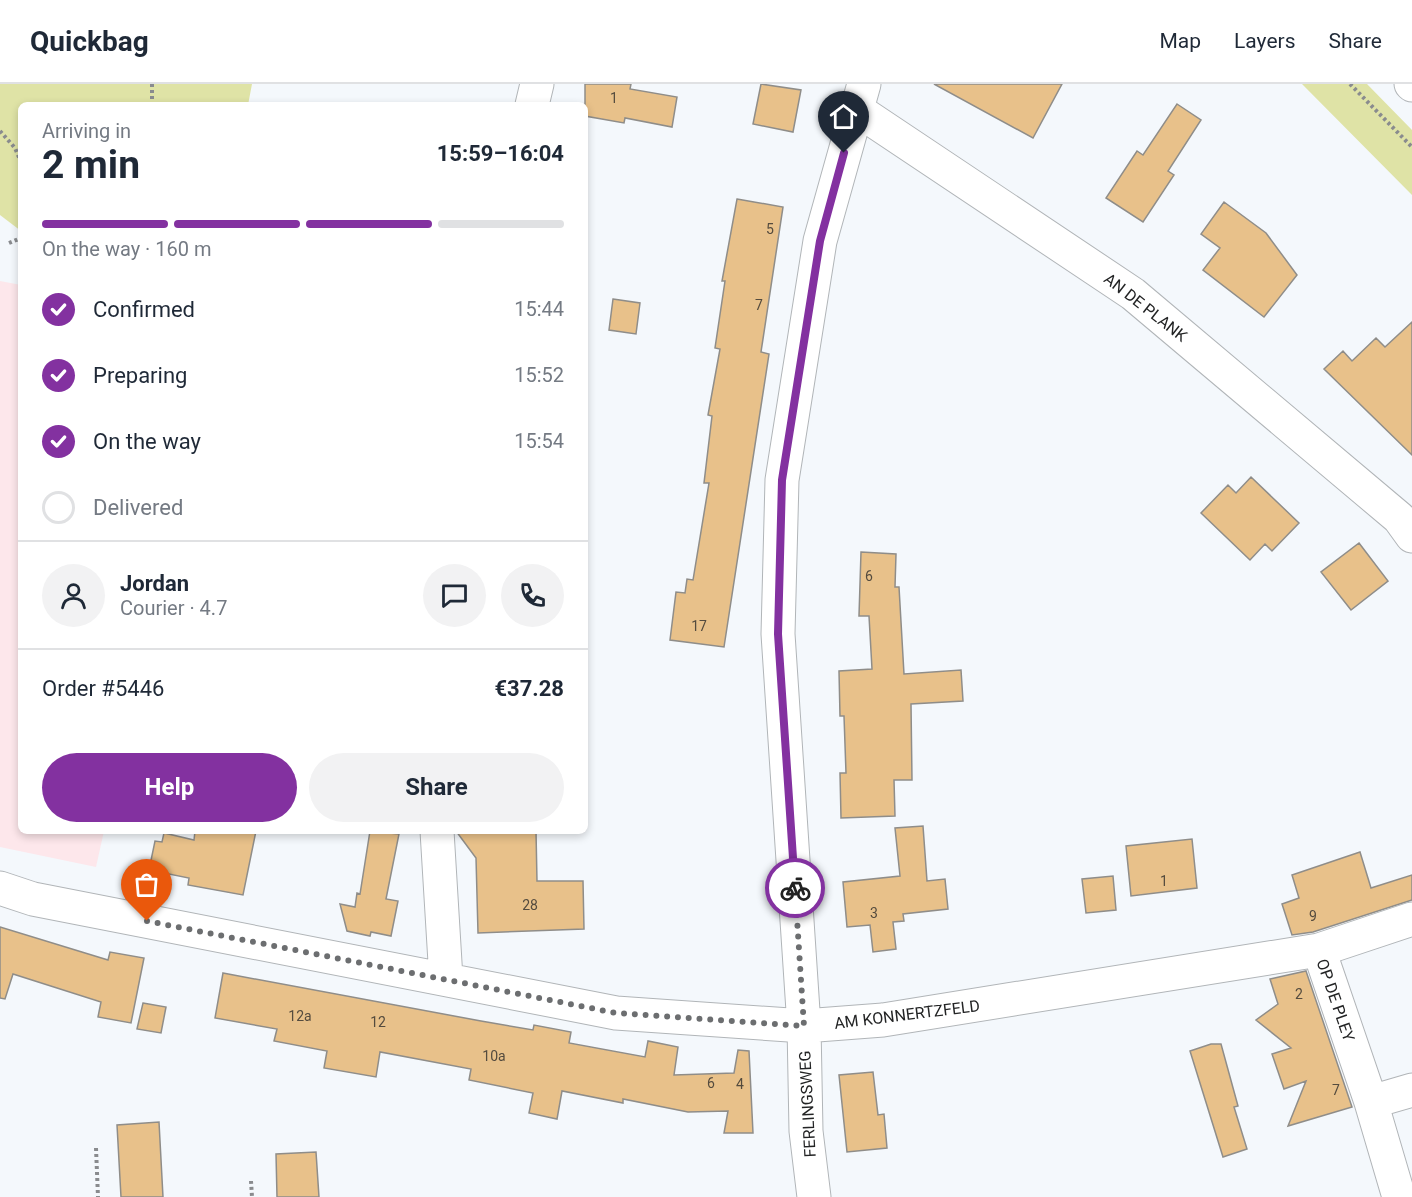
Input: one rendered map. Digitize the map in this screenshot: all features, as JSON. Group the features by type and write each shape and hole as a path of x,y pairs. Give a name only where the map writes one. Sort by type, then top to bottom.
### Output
{"street":[{"path":"533,102 537,84"},
{"name":"AN DE PLANK","path":"860,96 1133,294 1399,518 1412,536"},
{"name":"FERLINGSWEG","path":"814,1197 806,1131 804,1026 778,634 782,480 820,241 860,96"},
{"path":"436,834 446,979"},
{"name":"AM KONNERTZFELD","path":"0,888 33,898 616,1013 804,1026 883,1020 1319,950"},
{"name":"OP DE PLEY","path":"1399,1197 1371,1102 1319,950 1412,920"},
{"path":"1371,1102 1412,1090"}],"path":[{"path":"152,84 152,102"},
{"path":"1350,84 1412,147"},
{"path":"0,131 18,155"},
{"path":"9,243 18,239"},
{"path":"96,1148 98,1197"},
{"path":"251,1181 252,1197"}],"shaded area":[{"path":"0,281 18,284 18,834 103,834 96,867 0,847"}],"green space":[{"path":"0,84 252,84 249,102 18,102 18,229 0,215"},
{"path":"1302,84 1367,84 1412,130 1412,195"}],"building":[{"path":"585,84 631,84 630,89 677,97 672,127 625,118 624,123 588,117 588,102 585,102"},
{"path":"761,84 801,90 793,132 753,124"},
{"path":"934,84 1062,84 1033,138"},
{"path":"1177,104 1201,120 1168,171 1174,175 1143,222 1106,198 1137,151 1143,155"},
{"path":"737,199 783,207 761,352 769,354 724,647 670,640 676,592 685,593 687,579 693,580 709,483 704,483 712,416 708,415 720,349 715,348 725,281 722,281"},
{"path":"1224,202 1266,233 1297,275 1264,317 1203,270 1220,248 1201,234"},
{"path":"613,299 640,303 636,334 609,330"},
{"path":"1412,322 1412,455 1324,369 1343,351 1352,361 1376,338 1385,347"},
{"path":"1251,477 1299,523 1272,551 1265,544 1250,560 1201,513 1228,485 1236,493"},
{"path":"1359,543 1388,581 1351,610 1321,572"},
{"path":"861,552 896,554 895,587 899,587 904,674 961,670 963,701 911,704 912,780 894,780 895,816 841,818 840,773 846,773 844,716 840,716 839,671 872,669 869,616 859,616"},
{"path":"923,826 927,881 945,879 948,909 903,914 904,921 893,922 896,949 873,952 870,925 847,927 843,882 900,876 895,828"},
{"path":"164,834 194,840 195,834 255,834 243,895 188,885 189,878 149,870 155,841 162,842"},
{"path":"370,834 399,834 386,899 398,901 391,936 371,932 370,936 347,931 340,904 355,907 357,893 360,894"},
{"path":"458,834 536,834 537,881 583,881 584,929 478,933 476,858"},
{"path":"1192,839 1197,888 1131,896 1126,846"},
{"path":"1360,852 1371,888 1412,875 1412,900 1313,932 1292,935 1282,904 1299,898 1292,875"},
{"path":"1113,876 1116,910 1086,913 1082,879"},
{"path":"0,927 108,960 110,952 144,958 131,1023 98,1017 101,1002 13,974 5,999 0,998"},
{"path":"1306,971 1352,1107 1288,1126 1306,1081 1284,1089 1272,1054 1291,1048 1256,1020 1278,1004 1270,979"},
{"path":"223,973 533,1030 534,1025 571,1032 569,1043 645,1057 648,1041 678,1047 674,1075 734,1073 738,1050 749,1051 753,1133 724,1133 728,1111 688,1112 623,1099 623,1103 562,1091 557,1119 529,1113 533,1093 469,1080 471,1069 380,1052 376,1077 324,1068 327,1051 274,1041 277,1029 215,1018"},
{"path":"143,1003 166,1007 161,1033 137,1029"},
{"path":"1211,1044 1221,1044 1238,1106 1234,1107 1247,1149 1223,1157 1190,1051"},
{"path":"873,1072 878,1115 884,1114 887,1148 847,1152 839,1075"},
{"path":"159,1122 163,1197 121,1197 117,1125"},
{"path":"316,1152 319,1197 277,1197 276,1154"}],"way so far":[{"path":"147,921 616,1013 804,1026 795,888"}],"route":[{"path":"795,888 778,634 782,480 820,241 844,153"}]}
